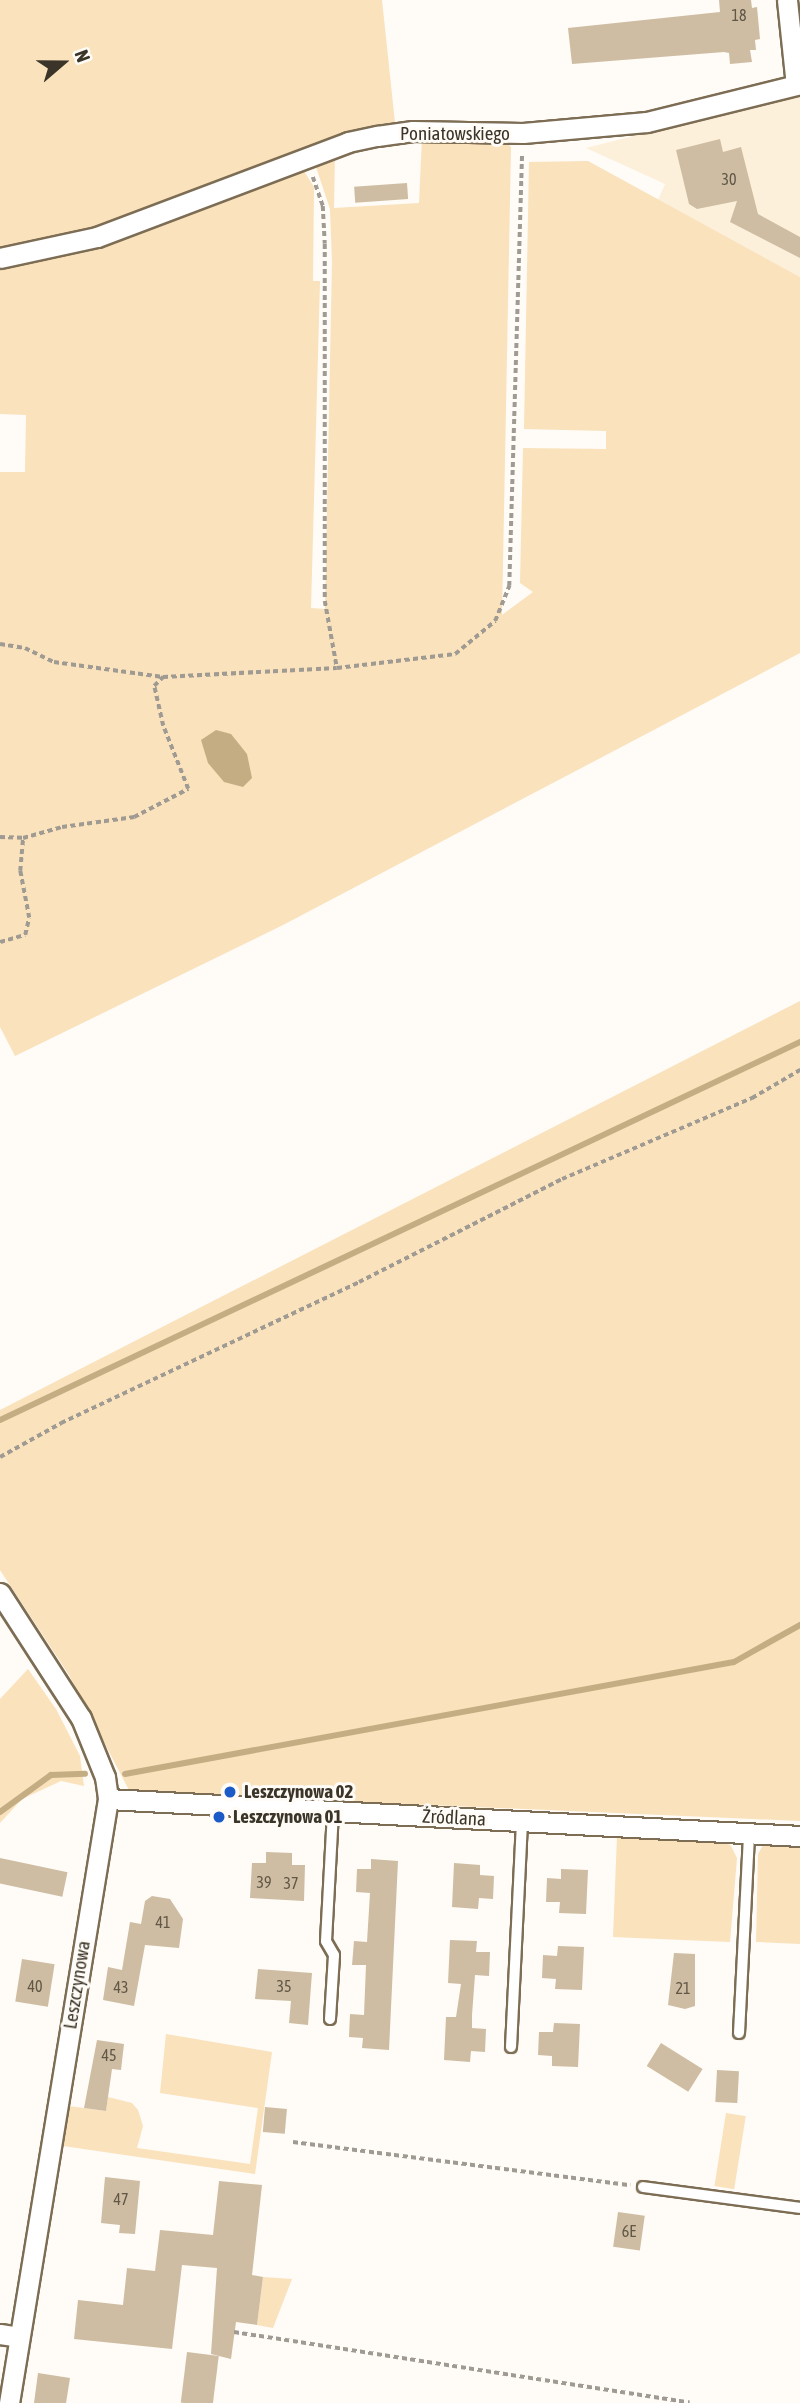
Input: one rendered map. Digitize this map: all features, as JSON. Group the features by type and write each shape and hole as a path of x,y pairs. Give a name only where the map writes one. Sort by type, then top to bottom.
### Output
{"street":[{"path":"788,0 798,85"},
{"name":"Poniatowskiego","path":"0,258 97,237 377,136 414,131 523,133 647,122 798,85"},
{"name":"Leszczynowa","path":"0,1593 80,1718 105,1777 108,1799 9,2335 9,2403"},
{"name":"Źródlana","path":"108,1799 800,1836"}],"lane":[{"path":"330,2020 334,1955 326,1941 333,1811"},
{"path":"511,2047 522,1821"},
{"path":"739,2033 749,1833"},
{"path":"643,2187 800,2208"}],"path":[{"path":"0,644 25,648 54,662 163,677 337,668 455,654 495,621 509,586 523,133"},
{"path":"303,161 320,194 325,244 325,601 337,668"},
{"path":"0,838 23,838 62,827 134,817 188,789 163,726 154,686 163,677"},
{"path":"0,942 25,935 29,918 20,871 23,838"},
{"path":"0,1457 562,1179 752,1098 800,1070"},
{"path":"293,2142 643,2187"},
{"path":"234,2332 690,2403"}],"shaded area":[{"path":"0,0 382,0 395,123 349,131 180,202 89,229 0,247"},
{"path":"800,94 800,277 658,200 665,184 586,148"},
{"path":"422,138 503,139 511,147 502,615 533,592 520,583 523,448 606,449 606,431 524,429 529,162 588,161 800,277 800,653 283,925 15,1056 0,1027 0,472 25,472 26,415 0,414 0,270 135,231 301,166 314,187 313,281 320,281 311,608 325,609 332,262 330,209 314,161 335,153 334,208 419,203"},
{"path":"216,730 231,734 247,754 252,778 243,787 224,782 208,763 201,740"},
{"path":"800,1001 800,1821 130,1792 69,1675 0,1570 0,1410"},
{"path":"28,1669 56,1709 80,1756 84,1786 61,1781 22,1799 0,1823 0,1699"},
{"path":"617,1836 724,1841 731,1846 737,1858 730,1942 613,1937"},
{"path":"800,1843 800,1944 756,1942 758,1854 763,1845"},
{"path":"166,2034 272,2052 255,2174 63,2146 69,2106 106,2111 108,2097 132,2103 138,2110 143,2126 137,2148 250,2164 258,2108 160,2093"},
{"path":"726,2113 746,2116 734,2189 714,2186"},
{"path":"263,2277 292,2279 273,2328 257,2325"}],"building":[{"path":"719,0 751,0 752,8 757,7 760,39 755,40 756,50 750,50 752,62 730,64 729,53 724,52 572,64 568,28 720,12"},
{"path":"720,139 723,152 741,147 758,214 800,237 800,258 730,222 737,201 697,209 689,204 676,150"},
{"path":"407,183 408,199 355,203 354,187"},
{"path":"266,1852 292,1853 292,1865 305,1865 304,1901 250,1898 252,1863 266,1863"},
{"path":"0,1858 67,1872 62,1897 0,1884"},
{"path":"371,1859 398,1861 389,2050 362,2048 363,2038 349,2037 350,2014 364,2015 366,1965 352,1965 354,1941 367,1942 370,1893 356,1892 357,1869 371,1869"},
{"path":"454,1863 480,1865 480,1875 494,1876 493,1899 479,1898 478,1909 452,1907"},
{"path":"561,1869 588,1870 586,1914 559,1913 560,1902 546,1902 547,1878 561,1879"},
{"path":"152,1896 170,1899 183,1919 179,1948 145,1945 134,2006 103,2000 108,1967 122,1970 130,1922 141,1924 145,1901"},
{"path":"450,1940 477,1941 476,1952 490,1952 489,1976 475,1975 472,2015 472,2028 486,2029 485,2052 471,2051 470,2062 444,2060 446,2017 456,2017 461,1984 448,1983"},
{"path":"558,1946 584,1947 582,1990 555,1989 556,1979 542,1978 543,1955 557,1956"},
{"path":"674,1953 695,1954 695,2006 685,2009 668,2005"},
{"path":"22,1959 55,1964 48,2007 15,2001"},
{"path":"258,1969 312,1973 308,2025 289,2023 291,2001 255,1999"},
{"path":"554,2023 580,2024 578,2067 552,2066 552,2056 538,2055 539,2032 553,2032"},
{"path":"97,2040 124,2044 121,2070 112,2069 106,2111 84,2108"},
{"path":"661,2043 703,2069 688,2092 647,2066"},
{"path":"717,2070 739,2071 737,2103 715,2102"},
{"path":"265,2107 287,2109 285,2134 263,2132"},
{"path":"105,2177 140,2181 135,2234 119,2233 120,2225 101,2223"},
{"path":"219,2181 262,2185 252,2275 263,2277 257,2325 236,2322 231,2359 211,2354 217,2268 182,2265 172,2349 74,2339 78,2300 123,2305 127,2268 155,2271 160,2230 213,2235"},
{"path":"618,2212 645,2216 640,2250 613,2247"},
{"path":"187,2352 219,2356 213,2403 181,2403"},
{"path":"38,2373 70,2378 66,2403 34,2403"}],"waterway":[{"path":"0,1420 800,1042"},
{"path":"125,1774 734,1662 800,1625"},
{"path":"0,1812 51,1775 85,1774"}],"place":[{"name":"Leszczynowa 02","path":"230,1792"},
{"name":"Leszczynowa 01","path":"219,1817"}]}
